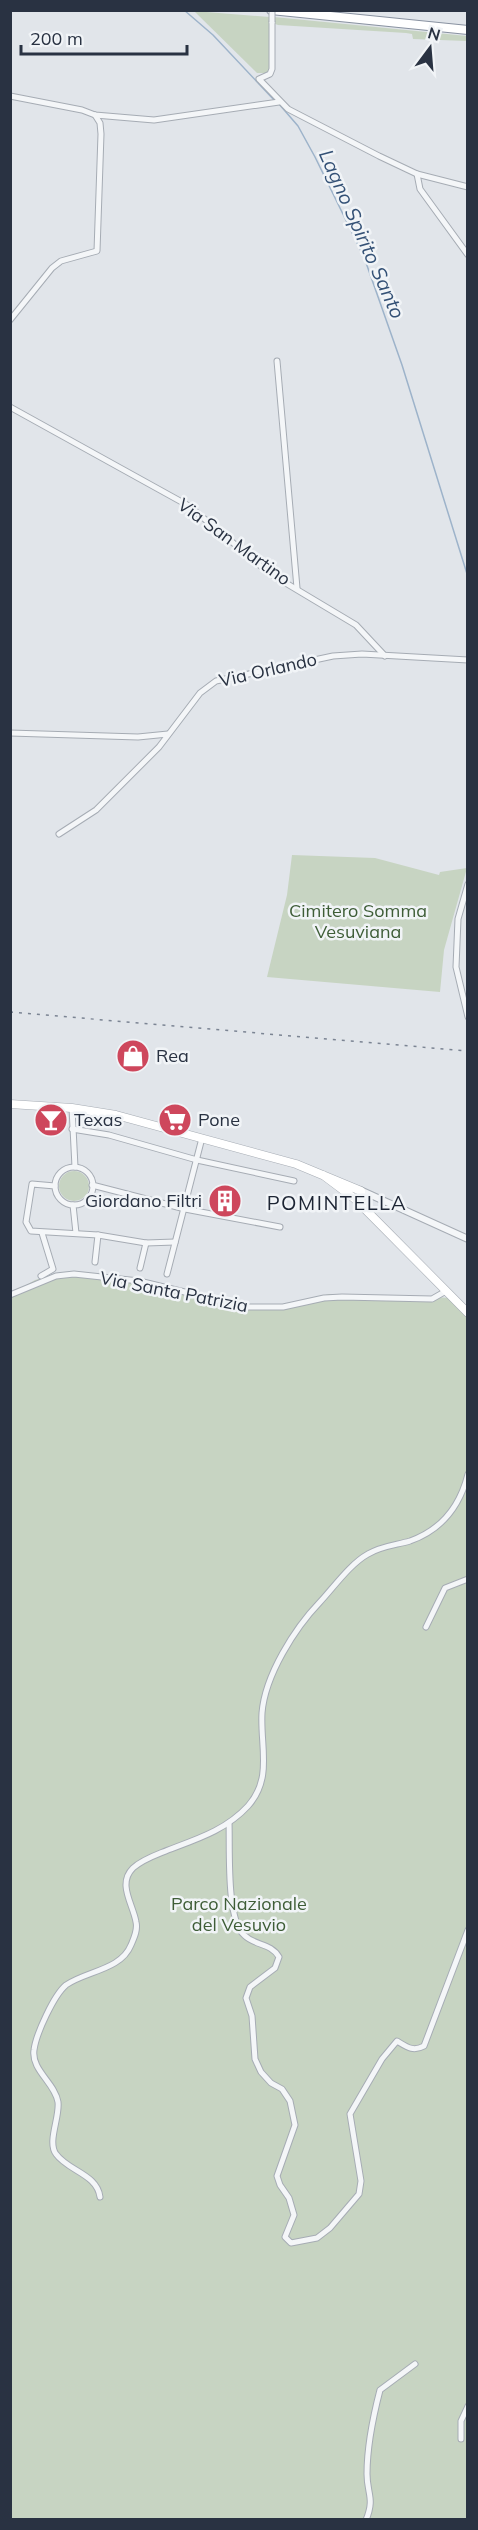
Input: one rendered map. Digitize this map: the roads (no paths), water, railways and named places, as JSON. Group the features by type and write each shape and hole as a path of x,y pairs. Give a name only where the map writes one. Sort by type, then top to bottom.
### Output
{"highway":[{"path":"271,10 468,30"}],"main road":[{"path":"10,1104 72,1108 116,1115 287,1161 323,1175 358,1195 366,1209 468,1313"}],"street":[{"path":"271,10 271,71 259,80 279,102 417,174 468,187"},
{"path":"10,96 82,110 95,115 154,120 175,119 279,102"},
{"path":"10,320 52,268 61,261 97,251 101,134 100,123 95,115"},
{"path":"417,174 420,189 468,255"},
{"path":"277,360 297,588"},
{"name":"Via San Martino","path":"10,407 189,506 270,573 356,625 385,656"},
{"name":"Via Orlando","path":"59,834 96,810 159,747 200,693 216,681 317,657 385,656 468,660"},
{"path":"10,733 138,737 168,734"},
{"path":"468,884 458,919 456,967 468,1017"},
{"path":"458,919 468,922"},
{"path":"72,1108 75,1167"},
{"path":"72,1129 145,1144 197,1160 294,1181"},
{"path":"167,1274 202,1138"},
{"path":"69,1167 85,1171 92,1185 92,1191 85,1201 73,1205 58,1197 55,1186 58,1174 69,1167"},
{"path":"55,1186 32,1184 26,1222 31,1231 98,1235 146,1243 175,1242"},
{"path":"92,1185 185,1209 280,1227"},
{"path":"358,1195 375,1197 468,1239"},
{"path":"73,1205 76,1233"},
{"path":"41,1276 53,1269 42,1233"},
{"path":"96,1262 98,1235"},
{"path":"140,1268 146,1243"},
{"name":"Via Santa Patrizia","path":"10,1295 57,1276 74,1274 139,1281 247,1307 283,1307 324,1298 342,1297 432,1299 446,1291"},
{"path":"100,2197 99,2189 94,2182 57,2155 53,2148 58,2104 56,2094 36,2063 34,2046 62,1989 77,1979 120,1960 128,1952 137,1924 125,1884 130,1870 139,1862 229,1823 248,1806 261,1786 265,1768 264,1704 278,1664 306,1616 365,1555 377,1549 410,1541 437,1526 454,1508 466,1485 468,1474"},
{"path":"426,1627 445,1588 468,1579"},
{"path":"229,1823 234,1917 243,1935 275,1950 279,1957 275,1968 250,1987 246,1998 252,2016 255,2059 261,2072 271,2083 282,2089 290,2101 295,2126 277,2176 289,2198 294,2215 285,2237 291,2243 317,2238 330,2228 359,2194 361,2181 350,2114 382,2059 397,2041 409,2049 417,2050 424,2046 468,1930"},
{"path":"366,2520 372,2499 367,2482 369,2444 380,2390 415,2364"},
{"path":"460,2439 461,2421 468,2406"}],"waterway":[{"name":"Lagno Spirito Santo","path":"184,10 213,35 275,101"},
{"name":"Lagno Spirito Santo","path":"279,104 298,126 364,257 402,365 468,577"}],"railway":[{"path":"10,1012 468,1051"}],"place":[{"name":"Rea","path":"133,1056"},
{"name":"Texas","path":"51,1120"},
{"name":"Pone","path":"175,1120"},
{"name":"Giordano Filtri","path":"225,1201"}],"district":[{"name":"POMINTELLA","path":"337,1203"}],"park label":[{"name":"Cimitero Somma Vesuviana","path":"358,921"},
{"name":"Parco Nazionale del Vesuvio","path":"239,1914"}]}
